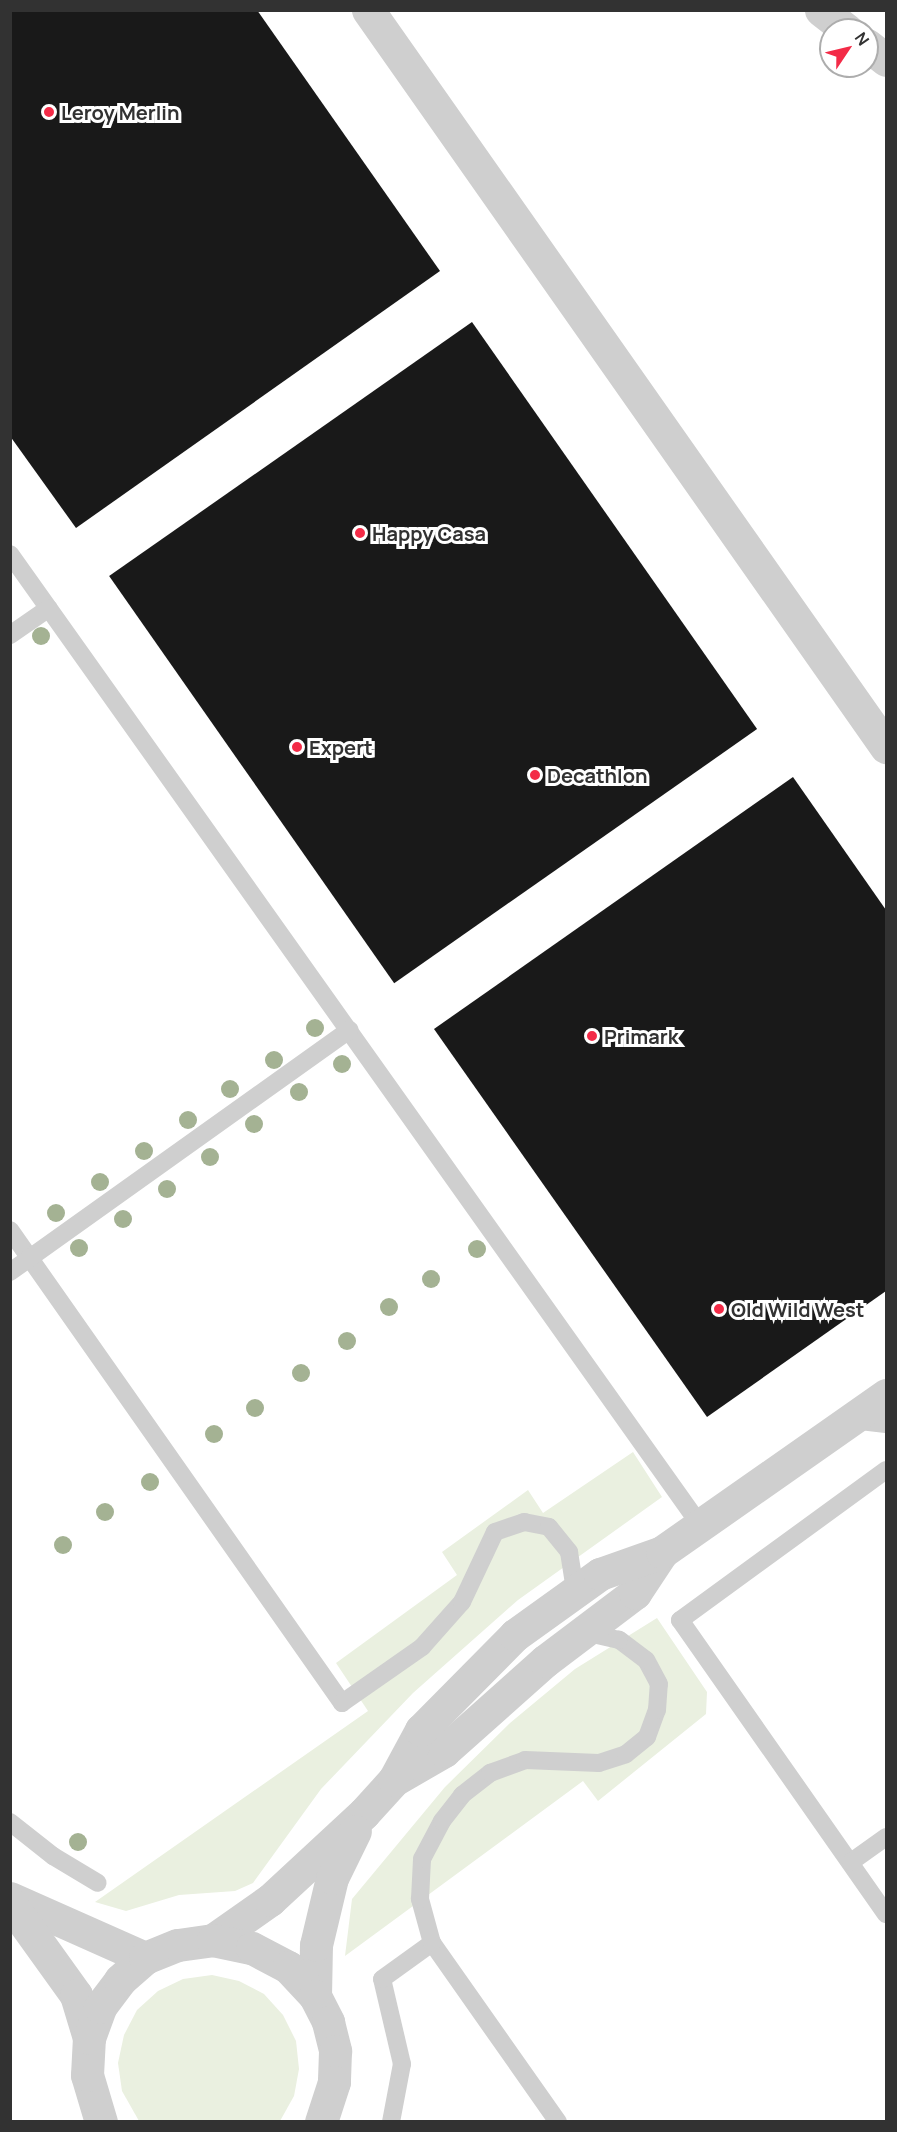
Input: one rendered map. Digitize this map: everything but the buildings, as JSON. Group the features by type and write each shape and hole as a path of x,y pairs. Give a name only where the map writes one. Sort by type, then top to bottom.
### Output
{"street":[{"path":"368,10 886,747"},
{"path":"213,1940 270,1900 364,1813 394,1780 421,1730 515,1635 600,1574 662,1552 886,1395"},
{"path":"394,1780 444,1751 583,1632 635,1593 662,1552"},
{"path":"315,1996 316,1945 332,1878 364,1813"},
{"path":"10,1898 145,1958"},
{"path":"10,1903 76,1995 89,2038"},
{"path":"97,2118 87,2075 89,2038 100,2007 120,1980 145,1958 178,1945 213,1940 252,1948 288,1967 315,1996 328,2022 335,2051 334,2082 321,2121"}],"lane":[{"path":"10,554 700,1525"},
{"path":"10,635 49,608"},
{"path":"10,1272 349,1030"},
{"path":"10,1230 342,1703 429,1640 462,1602 495,1532 524,1522 549,1527 569,1552 575,1590"},
{"path":"850,1420 886,1424"},
{"path":"886,1470 680,1620 886,1914"},
{"path":"558,2121 432,1943 420,1899 422,1859 442,1821 462,1795 490,1773 525,1760 599,1763 626,1754 648,1737 657,1710 659,1684 646,1660 618,1640 583,1632"},
{"path":"10,1822 53,1856 99,1883"},
{"path":"851,1862 886,1837"},
{"path":"391,2121 402,2064 382,1979 432,1943"}],"green space":[{"path":"633,1452 662,1497 518,1600 413,1693 321,1789 253,1883 235,1891 179,1895 126,1911 95,1902 368,1711 336,1663 457,1575 442,1552 528,1490 543,1513"},
{"path":"657,1618 707,1692 706,1714 598,1801 583,1781 345,1956 352,1899 445,1787 510,1723 575,1669"},
{"path":"212,1975 239,1981 264,1994 283,2015 296,2041 299,2069 294,2096 280,2121 139,2121 122,2091 118,2063 124,2035 137,2010 158,1991 183,1979"}],"place":[{"name":"Leroy Merlin","path":"49,112"},
{"name":"Happy Casa","path":"360,533"},
{"name":"Expert","path":"297,747"},
{"name":"Decathlon","path":"535,775"},
{"name":"Primark","path":"592,1036"},
{"name":"Old Wild West","path":"719,1309"}]}
